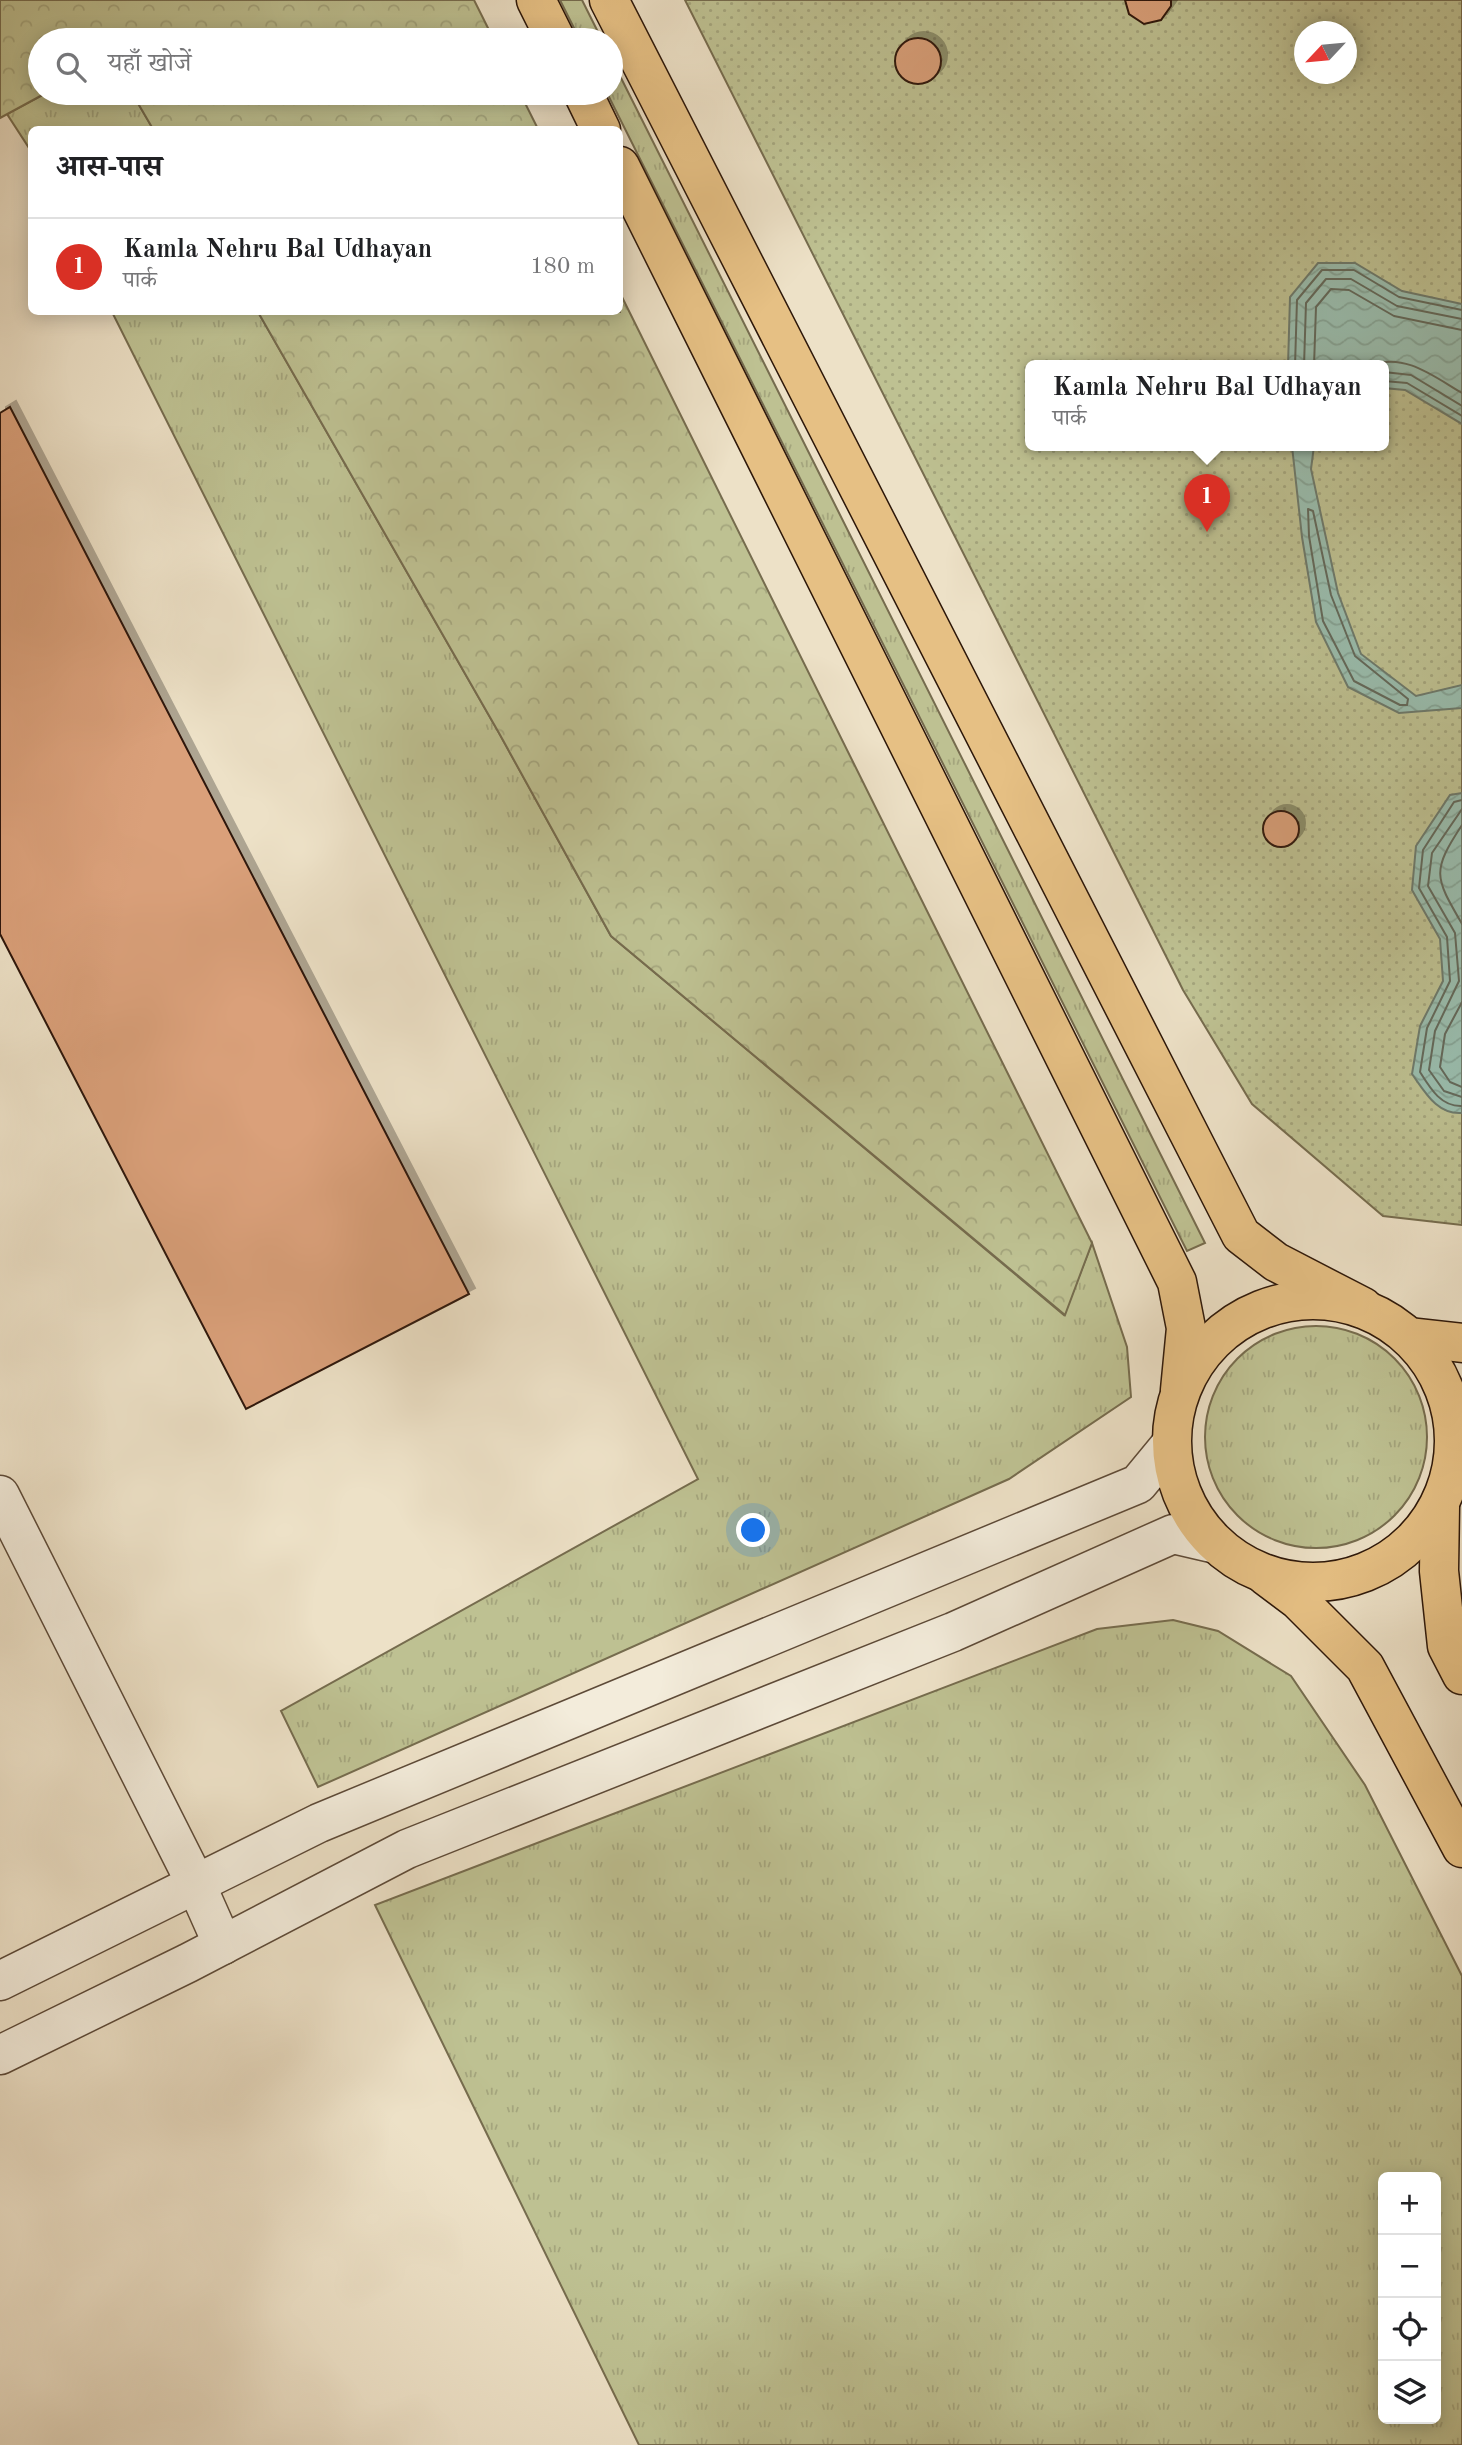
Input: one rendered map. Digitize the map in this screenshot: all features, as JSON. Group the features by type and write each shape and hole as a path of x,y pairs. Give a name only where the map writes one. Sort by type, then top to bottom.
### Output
{"main road":[{"path":"536,0 550,28"},
{"path":"609,0 1241,1235 1276,1262 1388,1320 1410,1337 1440,1377 1454,1424 1451,1481 1439,1571 1447,1646 1462,1675"},
{"path":"589,105 599,126"},
{"path":"623,172 1177,1282 1186,1328 1171,1444 1177,1481 1192,1515 1216,1544 1298,1600 1365,1667 1462,1848"},
{"path":"1180,1390 1202,1351 1235,1321 1275,1303 1286,1301 1320,1298 1363,1307"},
{"path":"1410,1337 1462,1343"},
{"path":"1263,1574 1303,1582 1345,1580 1383,1565 1415,1540 1451,1481"}],"lane":[{"path":"0,1981 195,1882 319,1823 1138,1484 1171,1444"},
{"path":"0,1495 195,1882 223,1945"},
{"path":"0,2055 223,1945 407,1849 953,1632 1173,1534 1216,1544"}],"green space":[{"path":"0,0 474,0 488,28 28,28 28,103 0,118"},
{"path":"560,0 582,0 596,28 574,28"},
{"path":"685,0 1462,0 1462,1225 1383,1216 1252,1104 1183,990"},
{"path":"623,82 1205,1243 1187,1251 613,105 623,105"},
{"path":"28,103 28,105 139,105 151,126 28,126 28,146 7,114"},
{"path":"139,105 526,105 536,126 151,126"},
{"path":"623,299 1092,1243 1065,1315 611,936 499,733 260,315 623,315"},
{"path":"114,315 260,315 499,733 611,936 1064,1315 1092,1243 1127,1347 1131,1397 1009,1479 318,1787 281,1711 698,1479"},
{"path":"1316,1326 1348,1331 1368,1339 1394,1359 1414,1385 1422,1405 1427,1437 1422,1469 1414,1489 1394,1515 1368,1535 1348,1543 1316,1548 1284,1543 1264,1535 1238,1515 1218,1489 1210,1469 1205,1437 1210,1405 1218,1385 1238,1359 1264,1339 1284,1331"},
{"path":"1173,1620 1218,1631 1291,1676 1365,1785 1462,1976 1462,2445 639,2445 375,1905 1097,1629"}],"water":[{"path":"1318,263 1355,263 1402,291 1462,304 1462,424 1405,390 1389,388 1389,360 1288,360 1290,297"},
{"path":"1293,451 1313,451 1311,469 1338,593 1361,654 1416,696 1462,685 1462,708 1399,713 1348,687 1316,622 1302,537"},
{"path":"1462,793 1462,1113 1453,1113 1433,1101 1412,1074 1420,1026 1443,981 1440,939 1412,890 1416,846 1450,795"}],"building":[{"path":"1125,0 1171,0 1171,6 1161,20 1144,24 1129,14"},
{"path":"918,38 934,45 941,61 934,77 918,84 902,77 895,61 902,45"},
{"path":"10,407 469,1294 246,1409 0,934 0,413"},
{"path":"1281,811 1294,816 1299,829 1294,842 1281,847 1268,842 1263,829 1268,816"}],"place":[{"name":"Kamla Nehru Bal Udhayan","path":"1207,532"}]}
